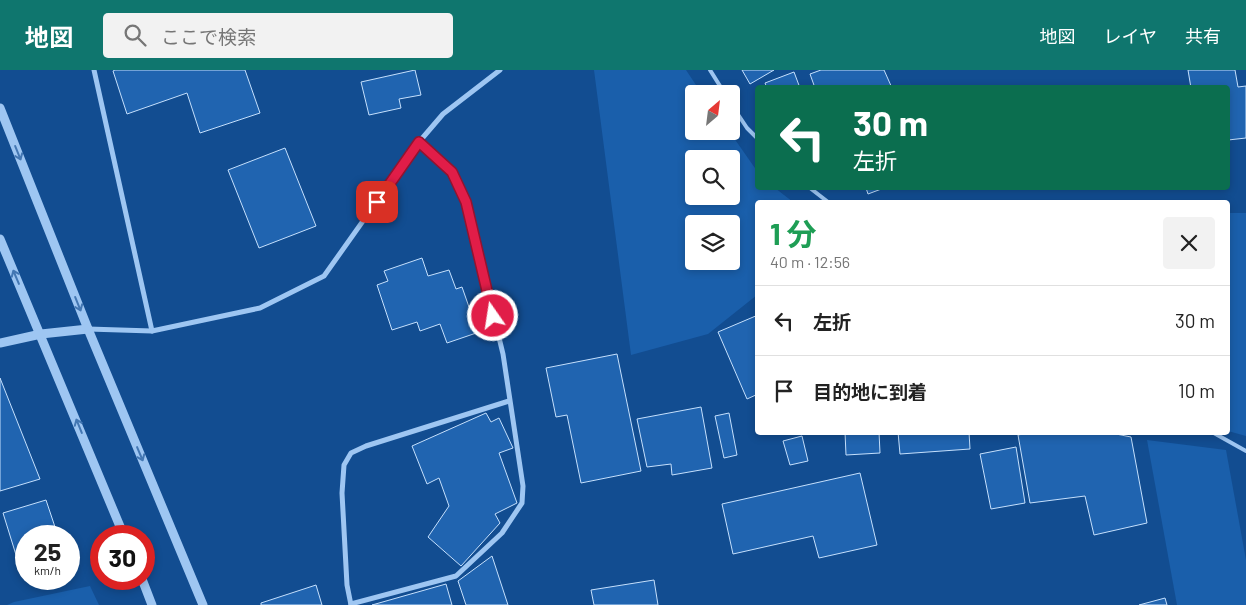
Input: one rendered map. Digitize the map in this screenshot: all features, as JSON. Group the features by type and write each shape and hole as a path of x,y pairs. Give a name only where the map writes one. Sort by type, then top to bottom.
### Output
{"street":[{"path":"94,70 152,331"},
{"path":"0,343 41,334 88,329 152,331 260,308 324,276 419,142 443,114 500,70"},
{"path":"0,108 88,329 202,605"},
{"path":"419,142 452,172 466,202 502,354 523,486 522,503 502,532 456,576 351,605 347,585 342,493 344,465 351,453 366,446 509,401"},
{"path":"0,239 119,525"},
{"path":"146,590 152,605"}],"lane":[{"path":"710,70 719,85"},
{"path":"740,118 755,136"},
{"path":"813,190 825,200"},
{"path":"1217,435 1246,451"}],"shaded area":[{"path":"594,70 686,70 696,85 685,85 685,140 735,140 755,168 755,190 778,190 790,200 755,200 755,297 708,334 631,355"},
{"path":"1230,213 1246,213 1246,436 1230,432"},
{"path":"1147,440 1226,450 1246,560 1246,605 1177,605"},
{"path":"90,586 90,590 92,590 99,605 7,605 71,590 80,590 80,588"}],"building":[{"path":"245,70 260,113 200,133 187,93 127,114 113,71"},
{"path":"415,70 421,95 399,99 401,108 369,115 361,82"},
{"path":"742,70 774,70 750,84"},
{"path":"821,70 884,70 891,85 814,85 810,74"},
{"path":"1188,70 1235,70 1238,87 1246,86 1246,138 1230,140 1230,85 1190,85"},
{"path":"794,72 799,85 766,85 765,83"},
{"path":"285,148 316,226 259,248 228,170"},
{"path":"867,190 879,190 868,194"},
{"path":"422,258 428,276 449,270 456,289 462,287 469,307 479,304 488,329 447,343 440,324 420,331 417,322 392,330 377,285 388,281 384,271"},
{"path":"755,316 755,395 747,399 718,332"},
{"path":"617,354 641,471 581,483 567,415 556,417 546,368"},
{"path":"0,378 40,479 0,491"},
{"path":"701,407 712,468 672,475 671,464 647,467 637,419"},
{"path":"486,413 491,422 499,418 513,448 499,453 517,503 495,514 500,523 461,566 428,537 449,506 439,478 427,484 412,446"},
{"path":"729,413 737,455 724,458 715,416"},
{"path":"845,435 879,435 880,453 846,455"},
{"path":"898,435 969,435 970,449 900,454"},
{"path":"1018,435 1121,435 1131,437 1147,523 1094,535 1085,496 1030,503"},
{"path":"802,436 808,461 790,465 783,441"},
{"path":"1016,447 1025,503 991,509 980,454"},
{"path":"860,473 877,545 819,558 813,536 733,554 722,504"},
{"path":"46,500 54,525 15,525 15,552 3,513"},
{"path":"492,556 508,605 466,605 458,581"},
{"path":"654,580 658,605 594,605 591,590"},
{"path":"446,584 452,605 372,605"},
{"path":"316,585 322,605 261,605 261,603"},
{"path":"1165,598 1167,605 1139,605"}],"route":[{"path":"377,202 419,142 452,172 466,202 493,316"}]}
